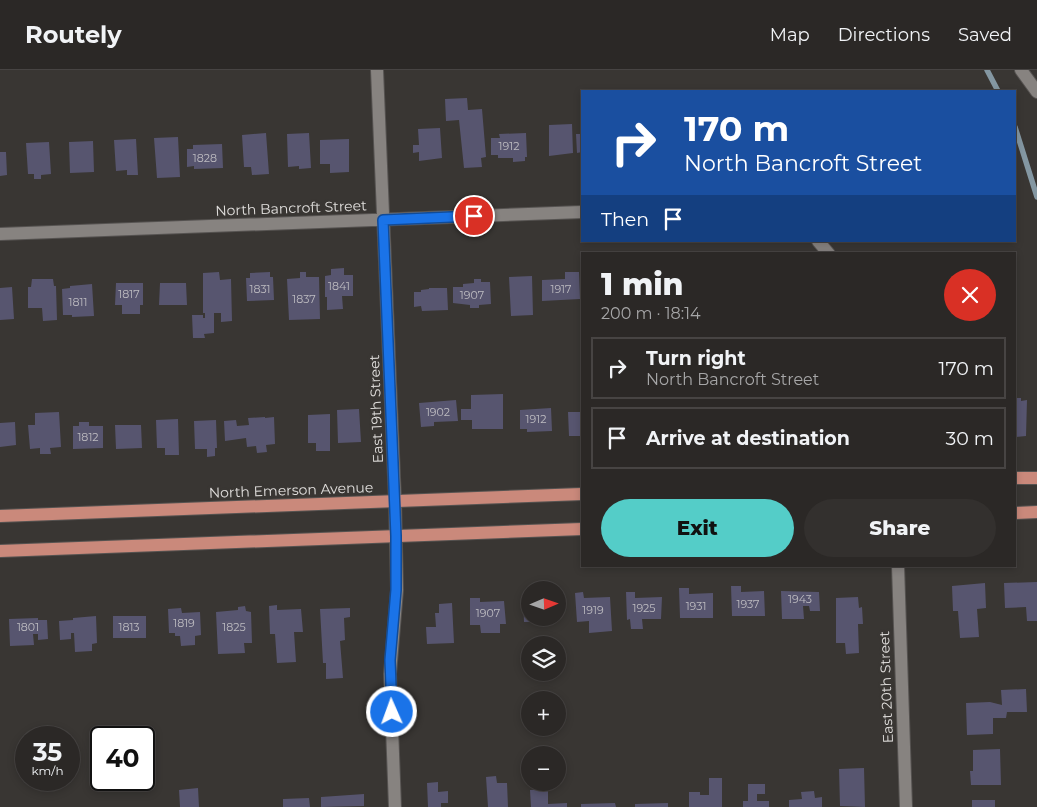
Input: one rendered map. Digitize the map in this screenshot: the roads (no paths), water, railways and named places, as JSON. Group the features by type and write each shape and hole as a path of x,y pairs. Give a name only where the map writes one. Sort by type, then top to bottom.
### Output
{"main road":[{"path":"1016,478 1037,478"},
{"name":"North Emerson Avenue","path":"0,516 581,494"},
{"path":"1016,513 1037,512"},
{"path":"0,551 581,529"}],"street":[{"name":"East 19th Street","path":"377,70 396,536 396,590 390,668 395,807"},
{"path":"1021,70 1037,92"},
{"name":"North Bancroft Street","path":"0,234 581,212"},
{"path":"819,242 827,252"},
{"name":"East 20th Street","path":"898,567 906,807"}],"waterway":[{"path":"987,70 997,90"},
{"path":"1016,130 1037,197"}]}
